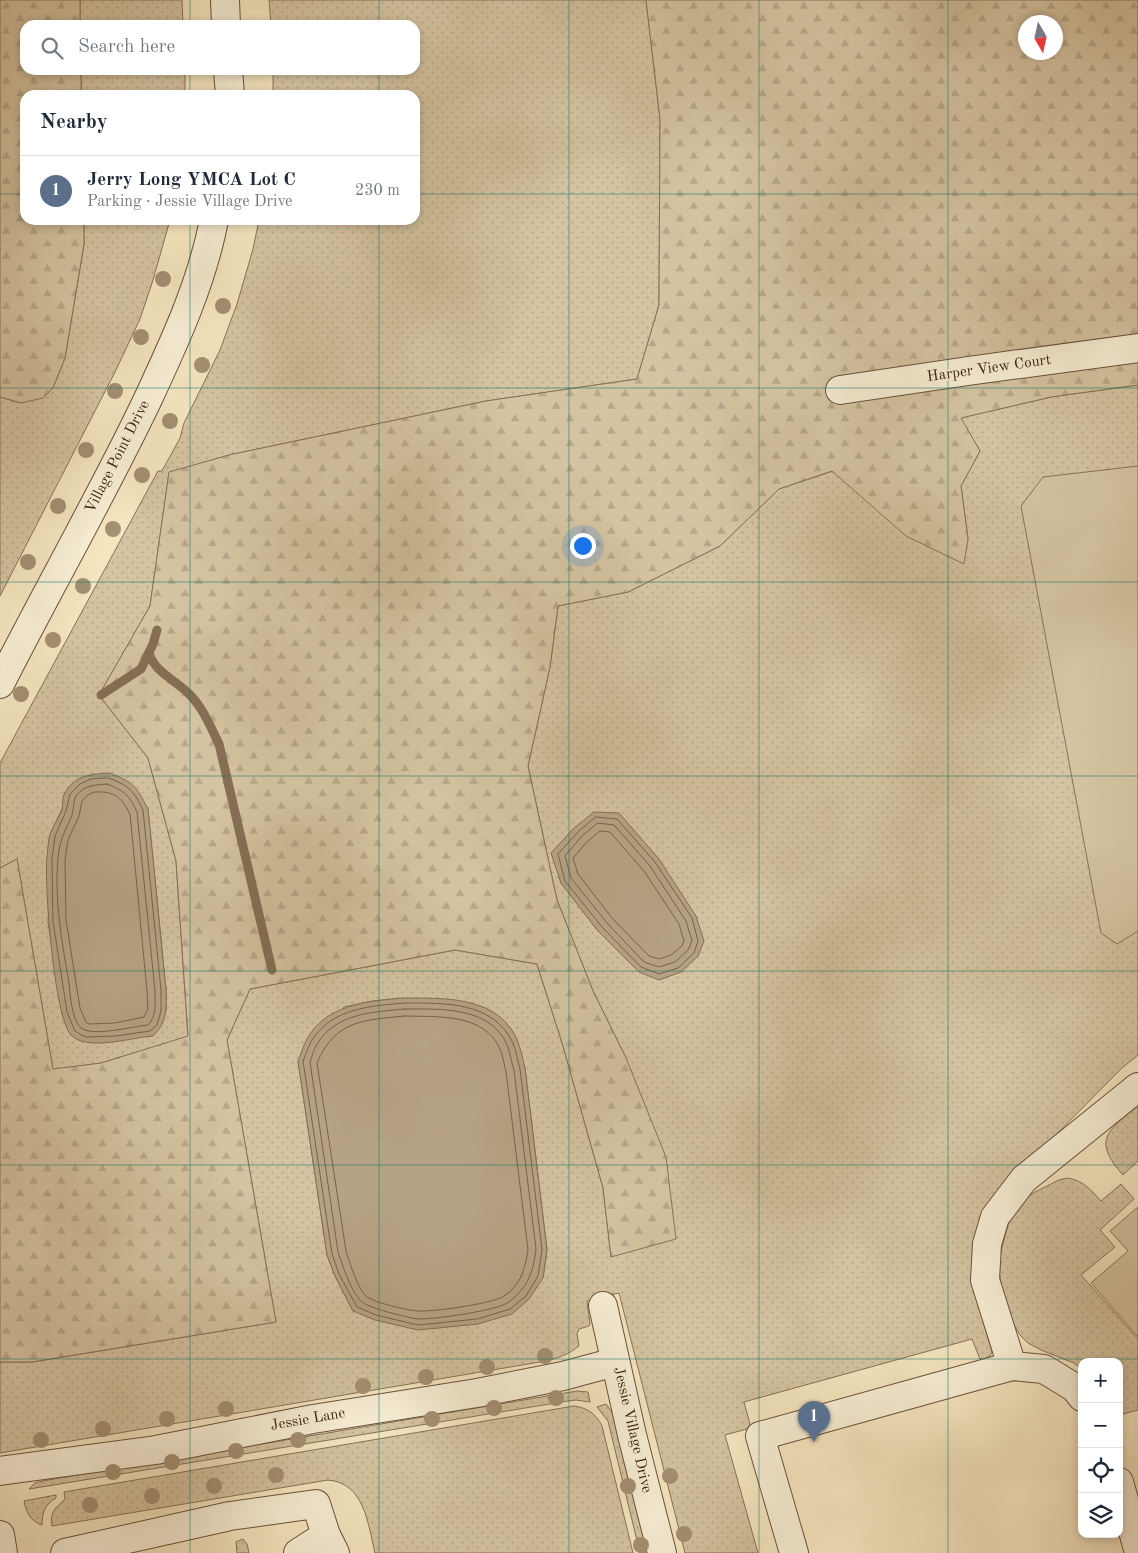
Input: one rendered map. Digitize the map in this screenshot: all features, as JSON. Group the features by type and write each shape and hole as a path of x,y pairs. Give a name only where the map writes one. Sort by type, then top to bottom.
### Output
{"street":[{"path":"225,0 226,20"},
{"path":"228,75 230,90"},
{"name":"Village Point Drive","path":"0,684 134,428 173,345 202,266 213,225"},
{"name":"Harper View Court","path":"840,390 1138,348"},
{"path":"1012,1366 985,1280 986,1244 995,1217 1024,1180 1138,1087"},
{"name":"Jessie Village Drive","path":"603,1306 662,1553"},
{"name":"Jessie Lane","path":"0,1471 156,1450 313,1419 477,1393 562,1376 616,1362"},
{"path":"794,1553 760,1436 1012,1366 1044,1369 1075,1388 1078,1392"},
{"path":"1122,1493 1138,1549"},
{"path":"65,1553 230,1516 316,1504 331,1544 298,1553"},
{"path":"0,1535 3,1553"}],"green space":[{"path":"0,0 80,0 80,20 20,20 20,75 81,75 81,90 20,90 20,225 84,225 84,244 65,358 53,388 43,398 21,403 0,397"},
{"path":"80,0 182,0 183,20 80,20"},
{"path":"269,0 646,0 660,119 659,305 637,379 486,401 229,455 169,473 150,606 99,695 148,758 176,861 188,1037 101,1063 53,1070 17,859 0,868 0,763 158,471 162,471 180,438 184,423 220,350 237,304 258,225 420,225 420,90 273,90 273,75 420,75 420,20 271,20","holes":["65,792 148,809 166,990 166,1011 153,1036 140,1036 117,1041 71,1035 62,1014 48,922 56,822 62,809"]},
{"path":"646,0 1138,0 1138,385 1051,397 961,418 980,451 961,486 968,539 964,564 906,536 832,471 779,489 720,546 628,592 558,606 550,667 528,766 557,900 593,991 626,1058 666,1157 676,1239 611,1257 603,1188 563,1046 537,964 455,950 250,989 227,1040 276,1322 32,1362 0,1362 0,868 17,859 53,1069 101,1063 188,1036 176,861 148,758 99,695 150,606 169,472 229,455 486,401 637,379 659,305 660,119"},
{"path":"81,75 185,75 185,90 81,90"},
{"path":"84,225 169,225 140,319 115,372 0,596 0,397 21,403 53,388 65,358 84,244"},
{"path":"1138,385 1138,1055 1122,1068 1024,1167 973,1286 992,1352 990,1356 980,1359 972,1339 744,1402 750,1424 747,1429 725,1435 758,1553 685,1553 619,1293 587,1301 590,1324 579,1329 577,1334 579,1346 551,1360 0,1453 0,1362 32,1362 276,1322 227,1040 250,989 455,950 537,964 563,1046 603,1188 611,1257 625,1056 593,991 557,900 528,766 550,667 558,606 628,592 720,546 779,489 833,471 968,539 961,486 980,451 960,418 1051,397","holes":["574,828 639,972 598,931 561,883 552,853","404,998 525,1068 547,1250 543,1278 353,1311 335,1276 327,1255 298,1061 344,1007 372,1001"]},
{"path":"1138,466 1138,931 1117,944 1101,933 1021,506 1043,477"},
{"path":"1138,1106 1138,1161 1123,1175 1113,1163 1108,1153 1107,1137 1118,1122"},
{"path":"1067,1178 1082,1183 1101,1201 1121,1184 1134,1199 1100,1230 1115,1247 1081,1275 1138,1339 1138,1410 1123,1414 1123,1358 1078,1358 1078,1366 1028,1343 1020,1335 1011,1320 1001,1285 999,1269 1000,1255 1008,1225 1017,1209 1027,1197 1059,1180"},
{"path":"1138,1207 1138,1337 1091,1283 1128,1251 1110,1231"},
{"path":"577,1391 588,1392 590,1402 568,1401 29,1489 35,1483 42,1481"},
{"path":"606,1404 614,1415 648,1553 640,1553 608,1421 597,1407"},
{"path":"574,1406 591,1412 602,1426 633,1553 375,1553 367,1518 357,1497 350,1489 340,1483 328,1480 52,1526 52,1514 65,1499 64,1492"},
{"path":"56,1495 56,1498 45,1509 42,1525 32,1519 27,1512 24,1501"},
{"path":"243,1539 247,1544 249,1553 237,1553 236,1542"}],"water":[{"path":"109,773 129,782 140,795 148,809 166,990 166,1009 164,1020 153,1036 99,1043 78,1040 71,1035 65,1023 55,978 46,871 50,834 62,810 66,791 85,776"},
{"path":"594,812 619,813 659,859 696,916 704,941 698,956 681,972 659,980 639,972 598,931 561,883 551,853 574,828"},
{"path":"404,998 454,1000 485,1008 510,1027 518,1042 525,1068 547,1250 543,1278 529,1299 512,1314 478,1324 418,1330 375,1320 353,1311 335,1276 327,1255 298,1061 307,1039 315,1027 325,1018 349,1006"}],"waterway":[{"path":"101,695 141,669 153,644 157,630"},
{"path":"149,653 155,665 186,691 197,703 219,744 272,970"}],"place":[{"name":"Jerry Long YMCA Lot C","path":"814,1442"}]}
